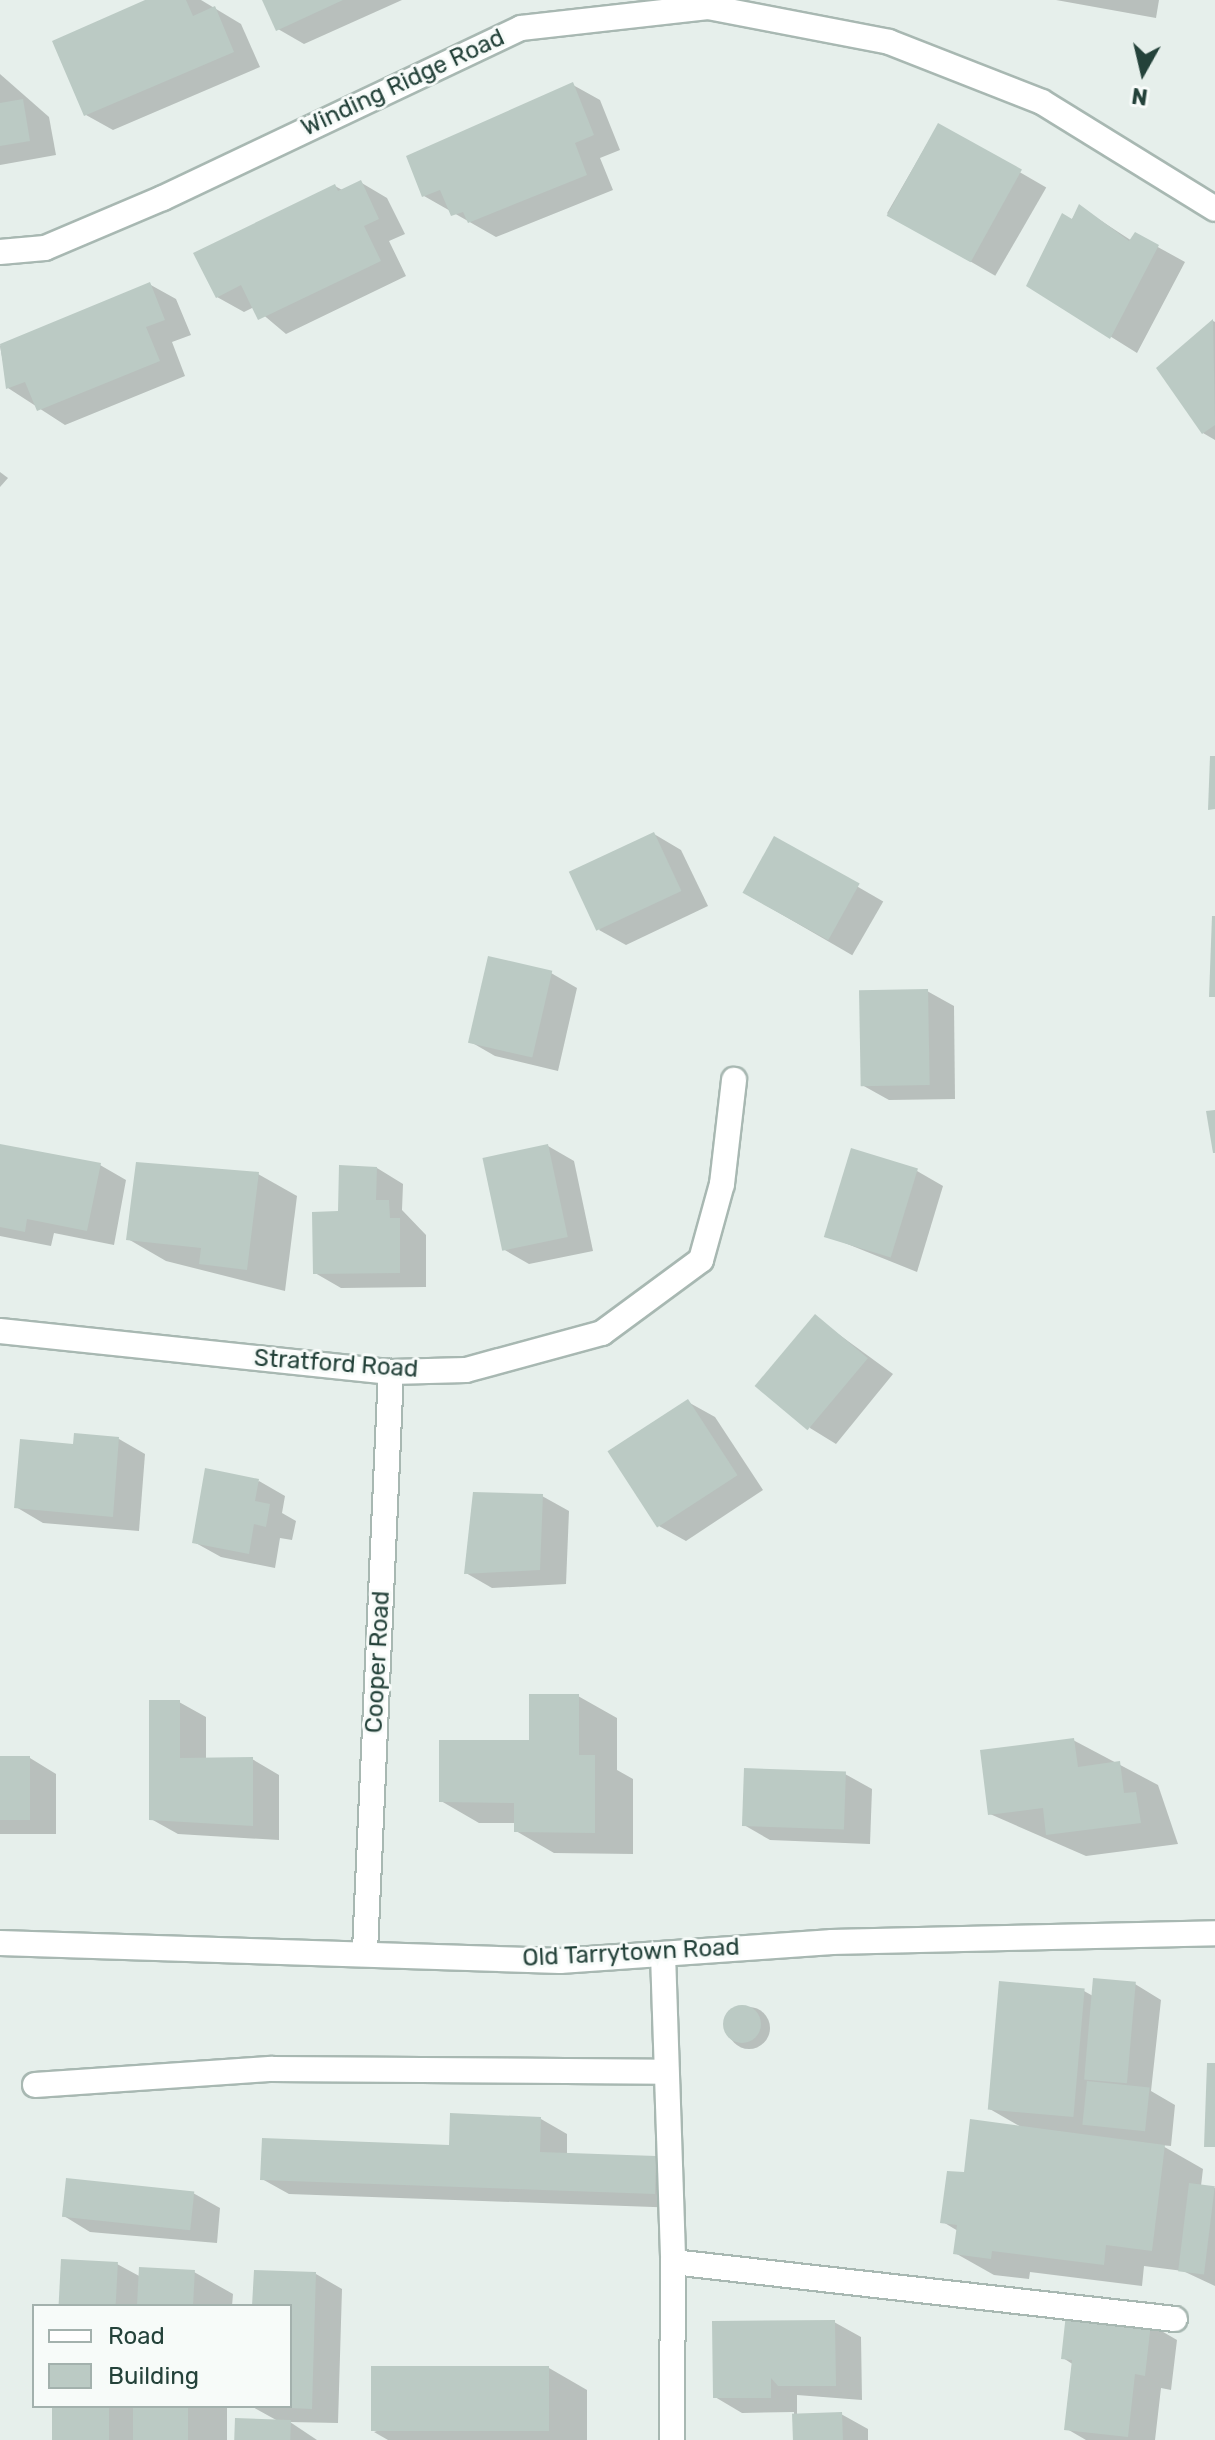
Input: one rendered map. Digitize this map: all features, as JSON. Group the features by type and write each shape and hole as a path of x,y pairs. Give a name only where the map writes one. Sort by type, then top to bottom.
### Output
{"street":[{"name":"Winding Ridge Road","path":"0,252 45,248 163,198 521,28 708,7 889,42 1042,102 1215,209"},
{"name":"Stratford Road","path":"0,1331 391,1372 466,1370 602,1333 701,1260 722,1184 734,1080"},
{"name":"Cooper Road","path":"365,1951 391,1372"},
{"name":"Old Tarrytown Road","path":"0,1943 365,1951 560,1961 663,1954 1215,1933"},
{"path":"663,1954 673,2262 672,2440"},
{"path":"35,2085 272,2069 666,2072"},
{"path":"673,2262 1175,2319"}],"building":[{"path":"145,0 186,0 193,16 215,6 234,52 84,116 52,41"},
{"path":"262,0 343,0 276,31"},
{"path":"573,82 594,135 575,143 587,175 468,223 463,212 451,216 440,190 422,197 406,156"},
{"path":"23,99 30,141 0,146 0,103"},
{"path":"938,123 1022,170 971,262 887,216"},
{"path":"361,180 379,219 364,226 381,261 258,320 241,285 216,298 193,253 335,184 338,191"},
{"path":"1079,204 1129,241 1135,232 1159,245 1110,339 1026,286 1062,213 1072,219"},
{"path":"150,282 165,320 146,327 160,361 37,411 25,382 6,389 0,344"},
{"path":"1213,319 1215,425 1202,434 1156,368"},
{"path":"1210,756 1215,756 1215,809 1208,810"},
{"path":"654,832 681,891 596,931 569,872"},
{"path":"774,836 860,884 828,940 742,893"},
{"path":"1212,916 1215,916 1215,997 1209,997"},
{"path":"488,956 552,971 532,1058 468,1043"},
{"path":"928,989 930,1085 861,1086 859,990"},
{"path":"1215,1110 1215,1153 1213,1153 1206,1111"},
{"path":"0,1144 101,1163 87,1231 27,1219 25,1232 0,1227"},
{"path":"548,1144 568,1237 502,1251 482,1158"},
{"path":"851,1148 918,1168 891,1257 824,1237"},
{"path":"136,1162 259,1172 247,1270 199,1264 201,1248 126,1240"},
{"path":"339,1165 377,1167 376,1200 389,1200 390,1218 400,1218 400,1273 313,1274 312,1212 338,1211"},
{"path":"815,1314 868,1358 807,1430 755,1386"},
{"path":"688,1399 738,1475 657,1528 607,1451"},
{"path":"74,1433 119,1437 113,1517 14,1508 20,1439 73,1444"},
{"path":"205,1468 259,1479 255,1501 270,1504 266,1527 254,1524 249,1554 192,1543"},
{"path":"473,1492 543,1494 540,1570 464,1574"},
{"path":"529,1694 579,1694 579,1755 595,1755 595,1833 514,1832 514,1803 439,1802 439,1740 529,1740"},
{"path":"149,1700 180,1700 180,1758 253,1757 253,1826 149,1820"},
{"path":"1074,1738 1078,1767 1120,1761 1124,1793 1136,1792 1141,1823 1046,1835 1043,1808 988,1815 980,1750"},
{"path":"0,1756 30,1756 30,1820 0,1820"},
{"path":"744,1768 846,1772 844,1830 742,1826"},
{"path":"1093,1978 1136,1982 1127,2083 1084,2080"},
{"path":"999,1981 1085,1988 1073,2117 988,2110"},
{"path":"742,2005 755,2011 761,2024 755,2037 742,2043 729,2037 723,2024 729,2011"},
{"path":"1207,2063 1215,2063 1215,2147 1204,2147"},
{"path":"1087,2081 1150,2088 1145,2131 1082,2125"},
{"path":"450,2113 541,2117 540,2152 656,2156 655,2194 260,2180 262,2138 449,2145"},
{"path":"970,2119 1165,2145 1152,2251 1106,2245 1104,2265 992,2251 991,2259 953,2254 957,2225 940,2223 947,2171 964,2172"},
{"path":"66,2178 194,2191 190,2230 62,2217"},
{"path":"1189,2183 1215,2186 1204,2275 1178,2271"},
{"path":"61,2259 118,2262 116,2304 59,2304"},
{"path":"139,2267 195,2270 193,2304 137,2304"},
{"path":"254,2270 316,2272 312,2409 290,2408 292,2304 252,2304"},
{"path":"1066,2314 1151,2323 1145,2376 1135,2374 1128,2437 1064,2430 1072,2360 1061,2359"},
{"path":"835,2320 836,2386 778,2386 771,2378 771,2398 713,2398 712,2321"},
{"path":"371,2366 549,2366 549,2431 371,2431"},
{"path":"52,2408 109,2408 109,2440 52,2440"},
{"path":"133,2408 188,2408 188,2440 133,2440"},
{"path":"842,2412 843,2440 793,2440 792,2414"},
{"path":"235,2418 291,2420 290,2440 234,2440"}]}
